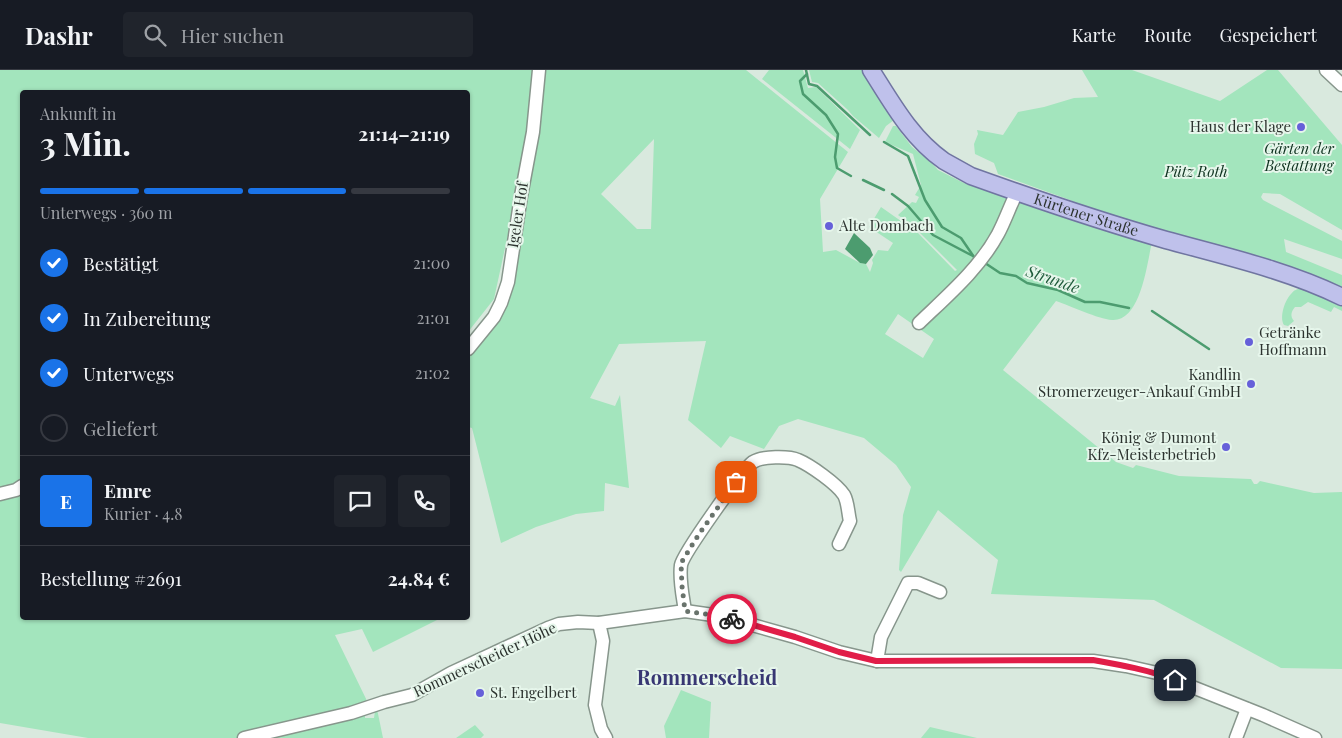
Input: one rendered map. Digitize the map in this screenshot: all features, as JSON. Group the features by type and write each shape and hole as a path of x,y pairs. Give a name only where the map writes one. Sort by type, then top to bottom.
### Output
{"main road":[{"name":"Kürtener Straße","path":"871,70 901,118 924,144 944,160 971,176 1163,239 1282,273 1325,288 1342,297"}],"street":[{"name":"Igeler Hof","path":"470,347 494,317 508,282 520,196 533,132 539,70"},
{"path":"1326,70 1342,85"},
{"path":"919,323 968,275 983,256 997,235 1017,192"},
{"path":"685,611 681,563 736,482 754,462 774,456 798,459 827,478 844,495 850,521 839,544"},
{"path":"0,494 20,487"},
{"path":"876,661 881,637 908,583 918,583 940,592"},
{"name":"Rommerscheider Höhe","path":"244,738 351,713 412,695 451,673 559,624 578,622 599,624 685,611 720,616 786,634 839,652 876,661 1093,660 1126,666 1157,673 1316,738"},
{"path":"599,624 602,641 596,706 601,729 606,738"},
{"path":"1236,738 1247,709"}],"green space":[{"path":"0,70 535,70 529,137 494,299 470,329 470,90 20,90 20,484 0,491"},
{"path":"543,70 746,70 848,152 820,199 823,252 836,250 860,263 866,264 870,272 872,260 878,250 888,251 893,243 869,227 881,207 918,233 955,271 957,270 914,227 898,215 912,202 916,203 919,197 915,195 921,185 913,154 885,142 893,126 896,126 912,147 938,170 964,183 1152,242 1141,290 1130,312 1122,318 1112,320 1092,315 1056,301 1003,370 1116,462 1133,468 1136,465 1179,476 1251,479 1254,484 1260,481 1314,493 1342,492 1342,669 1281,668 1154,600 991,594 998,560 938,510 901,572 899,570 903,515 911,487 896,465 864,438 798,419 779,426 764,449 730,436 721,448 688,420 706,341 619,344 590,398 615,406 620,395 629,488 605,483 604,511 576,514 536,527 501,543 472,428 470,428 470,336 510,289 524,190 544,84","holes":["654,139 651,229 637,229 601,194","898,314 934,339 923,358 885,334"]},
{"path":"769,70 803,70 808,88 816,87 860,130 850,149 762,79"},
{"path":"809,70 863,70 898,117 886,126 879,138 818,83 812,82"},
{"name":"Gärten der Bestattung","path":"1082,70 1132,70 1220,101 1267,70 1278,70 1342,145 1342,230 1280,194 1263,193 1261,197 1263,200 1342,241 1342,259 1284,239 1286,252 1342,275 1342,289 1100,214 1070,200 998,174 994,163 975,154 974,144 978,134 977,130 1003,135 1018,112 1074,98 1098,97"},
{"path":"1302,288 1342,303 1342,311 1334,307 1331,312 1308,302 1301,307 1295,307 1292,314 1294,321 1288,326 1284,325 1282,313 1287,300 1293,292"},
{"path":"20,490 20,620 437,620 373,652 362,629 335,635 369,705 242,738 88,738 0,723 0,497"},
{"path":"681,690 711,702 709,738 666,738 664,726"},
{"path":"377,709 383,738 258,738 365,712 365,718 374,718"},
{"path":"475,725 484,735 481,738 456,738"},
{"path":"930,727 977,738 921,738"}],"shaded area":[{"path":"854,233 870,248 873,255 866,264 860,263 845,249"}],"waterway":[{"name":"Strunde","path":"806,70 809,84 817,86 870,135"},
{"name":"Strunde","path":"807,74 800,81 803,94 826,115 838,134 835,157 837,168 851,176"},
{"name":"Strunde","path":"884,142 908,156 925,200 942,227 961,238 974,257 978,259"},
{"name":"Strunde","path":"863,180 884,190"},
{"name":"Strunde","path":"892,194 908,206 933,235 973,256"},
{"name":"Strunde","path":"985,263 1000,273 1016,276 1027,283 1058,290 1085,302 1100,302 1129,308"},
{"name":"Strunde","path":"1152,311 1209,349"}],"way so far":[{"path":"732,619 685,611 681,563 736,482"}],"place":[{"name":"Haus der Klage","path":"1301,127"},
{"name":"Alte Dombach","path":"829,226"},
{"name":"Getränke Hoffmann","path":"1249,342"},
{"name":"Kandlin Stromerzeuger-Ankauf GmbH","path":"1251,384"},
{"name":"König & Dumont Kfz-Meisterbetrieb","path":"1226,447"},
{"name":"St. Engelbert","path":"480,693"}],"district":[{"name":"Rommerscheid","path":"707,678"}],"route":[{"path":"732,619 839,652 876,661 1093,660 1157,673 1175,680"}],"park label":[{"name":"Pütz Roth","path":"1196,172"}]}
